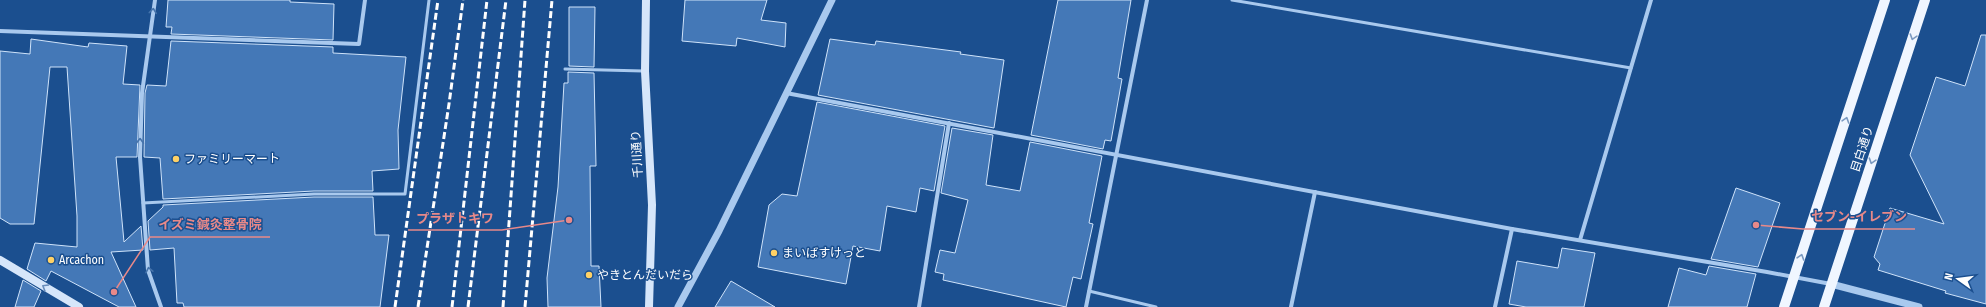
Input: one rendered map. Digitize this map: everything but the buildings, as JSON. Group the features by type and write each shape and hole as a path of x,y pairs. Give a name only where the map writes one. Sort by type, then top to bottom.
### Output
{"main road":[{"name":"千川通り","path":"646,0 645,71 652,205 650,307"},
{"name":"目白通り","path":"1784,307 1885,0"},
{"name":"目白通り","path":"1824,307 1925,0"},
{"path":"0,260 79,307"}],"street":[{"path":"155,0 142,108 140,157 148,270 161,307"},
{"path":"0,31 359,44 365,0"},
{"path":"678,307 719,231 832,0"},
{"path":"1086,307 1147,0"},
{"path":"1580,240 1651,0"},
{"path":"786,93 1512,229 1794,277 1831,284 1919,307"},
{"path":"920,307 949,123"},
{"path":"1290,307 1315,192"},
{"path":"1495,307 1512,229"}],"lane":[{"path":"143,203 314,194 405,194 429,0"},
{"path":"1232,0 1631,68"},
{"path":"565,69 645,71"},
{"path":"1089,291 1156,307"}],"railway":[{"path":"395,307 438,0"},
{"path":"418,307 449,104 463,0"},
{"path":"452,307 487,0"},
{"path":"468,307 506,0"},
{"path":"503,307 525,0"},
{"path":"525,307 552,0"}],"place":[{"name":"ファミリーマート","path":"176,159"},
{"name":"プラザトキワ","path":"569,220"},
{"name":"セブン-イレブン","path":"1756,225"},
{"name":"まいばすけっと","path":"774,253"},
{"name":"Arcachon","path":"51,260"},
{"name":"やきとんだいだら","path":"589,275"},
{"name":"イズミ鍼灸整骨院","path":"114,292"}]}
